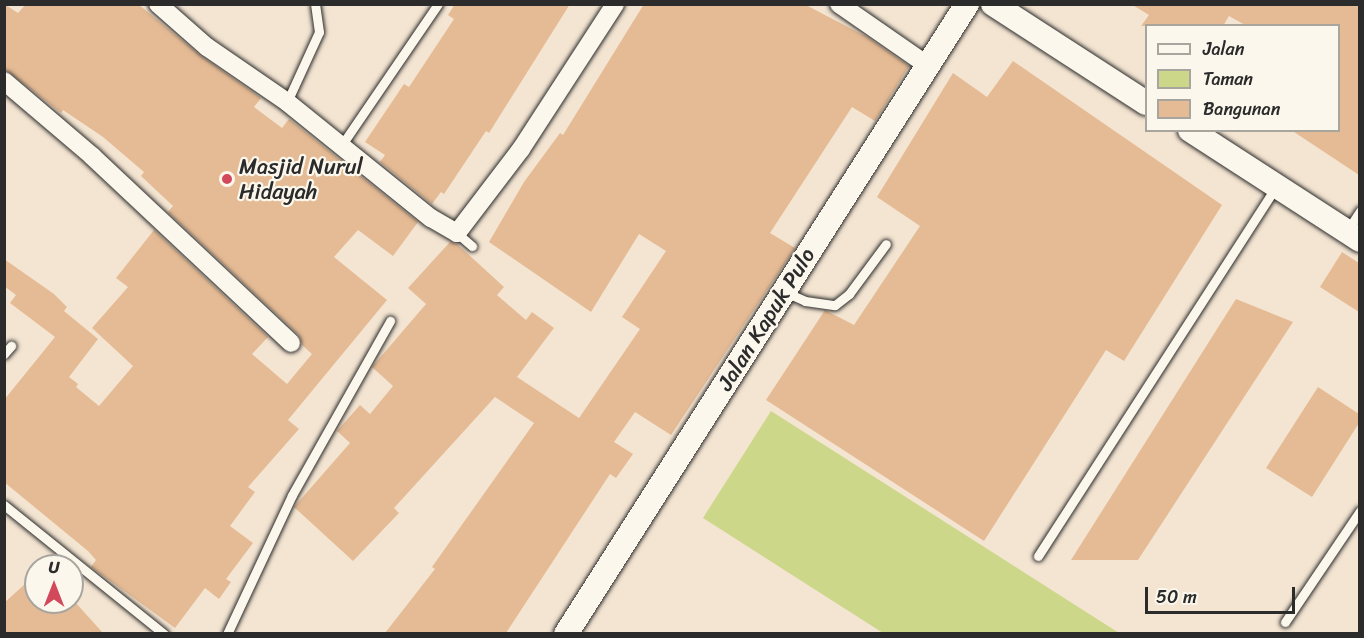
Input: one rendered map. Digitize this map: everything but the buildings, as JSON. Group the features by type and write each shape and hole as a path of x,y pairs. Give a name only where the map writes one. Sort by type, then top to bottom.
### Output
{"street":[{"path":"158,4 207,47 286,102 340,146 457,233 521,148 615,4"},
{"path":"839,4 927,64"},
{"name":"Jalan Kapuk Pulo","path":"566,633 966,4"},
{"path":"993,4 1145,102"},
{"path":"4,81 92,156 291,344"},
{"path":"1193,132 1353,236"}],"lane":[{"path":"286,102 319,32 315,4"},
{"path":"340,146 438,4"},
{"path":"1038,556 1276,186"},
{"path":"1353,236 1359,211"},
{"path":"457,233 472,246"},
{"path":"783,291 805,302 835,305 849,294 886,244"},
{"path":"227,633 292,495 390,321"},
{"path":"4,354 11,346"},
{"path":"4,505 164,633"},
{"path":"1285,622 1359,511"}],"green space":[{"path":"771,411 1119,633 883,633 703,518"}],"place":[{"name":"Masjid Nurul Hidayah","path":"227,179"}]}
